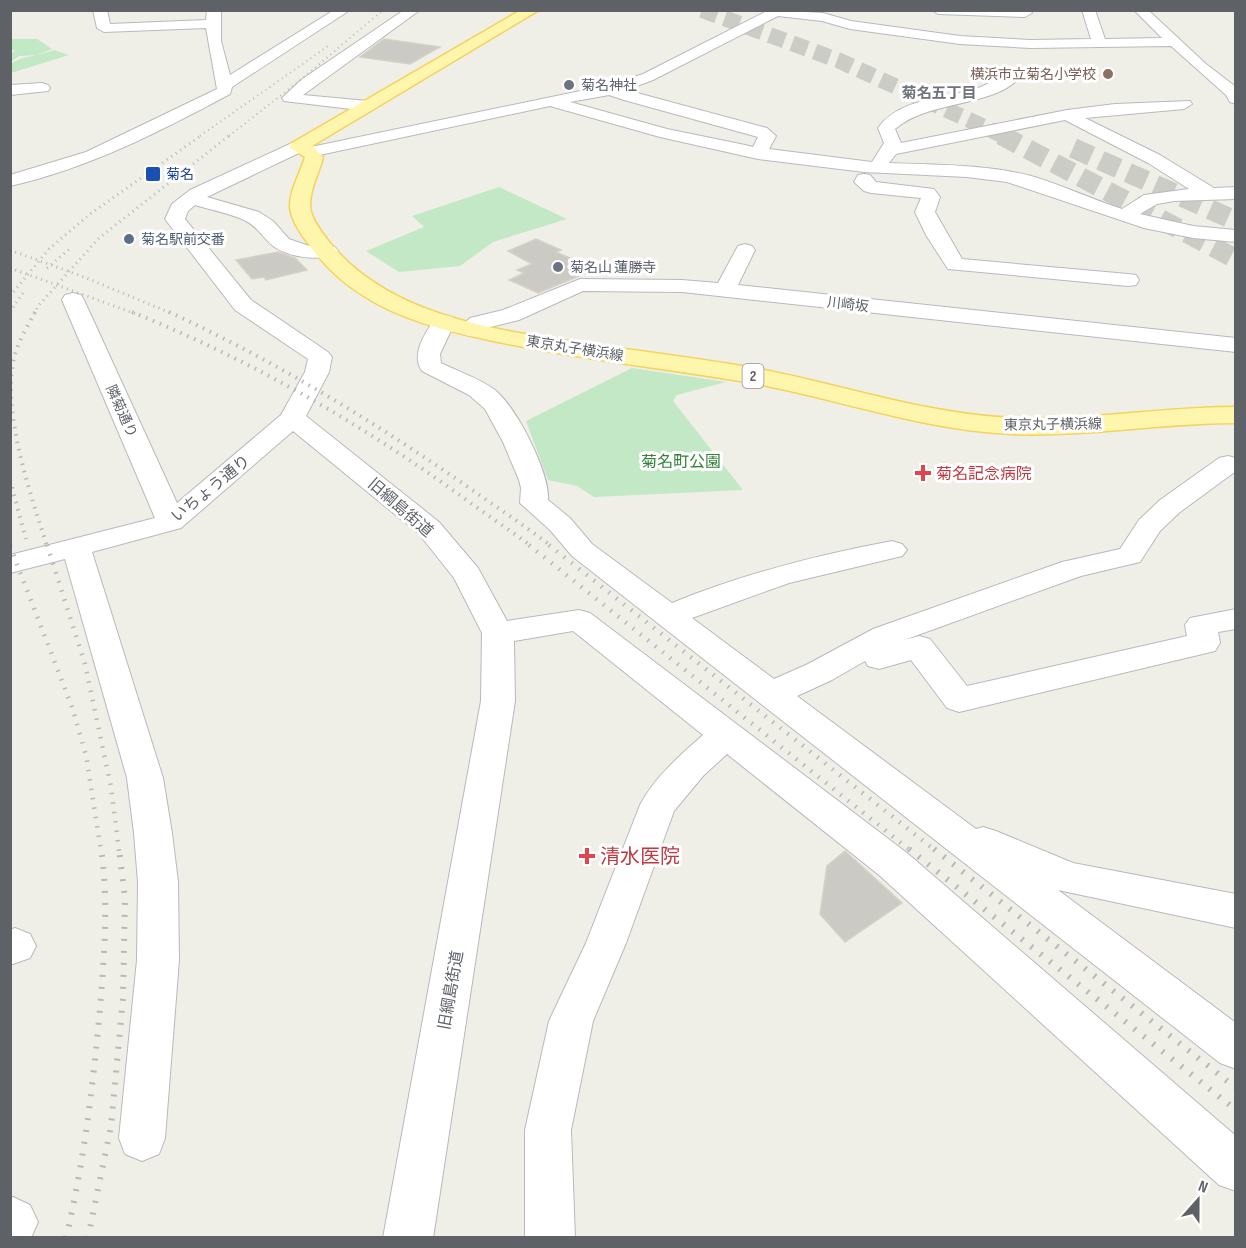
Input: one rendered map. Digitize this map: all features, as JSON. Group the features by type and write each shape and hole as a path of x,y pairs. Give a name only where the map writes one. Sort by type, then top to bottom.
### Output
{"main road":[{"path":"304,150 368,106 532,10"},
{"name":"東京丸子横浜線","path":"304,150 314,157 300,196 299,208 306,224 344,272 366,289 406,308 444,322 522,340 774,380 891,409 951,421 1014,426 1068,426 1166,416 1236,415"}],"street":[{"path":"10,181 40,174 151,130 224,91 226,84 218,60 213,17 104,28 100,10"},
{"path":"226,84 344,10"},
{"path":"368,106 290,98 306,83 414,10"},
{"path":"938,10 1027,25 1100,44 1176,42"},
{"path":"1088,10 1100,44"},
{"path":"1124,10 1142,11 1232,92 1236,99"},
{"path":"745,11 823,17 850,25 960,40 1027,25"},
{"path":"293,418 296,406 320,366 320,357 243,304 189,240 175,219 175,214 191,198 232,178 304,150 611,90 648,77 777,12"},
{"path":"893,30 912,17"},
{"path":"1013,76 1002,86 990,91 921,108 895,117 886,128 893,143 890,150 872,167 863,182 871,187 927,193 931,197 925,212 955,265 1128,280"},
{"path":"1218,81 1236,80"},
{"path":"10,90 42,88"},
{"path":"611,90 636,99 761,132 767,136 758,154"},
{"path":"550,101 603,118 758,154 872,167 956,172 1027,181 1124,216 1187,233 1236,236"},
{"path":"890,150 1067,115 1184,104"},
{"path":"1067,115 1154,159 1209,193"},
{"path":"10,167 54,151"},
{"path":"210,170 232,178"},
{"path":"1124,216 1151,199 1209,193 1236,193"},
{"path":"191,198 252,216 266,225 282,243 307,252 328,252"},
{"path":"726,290 745,250"},
{"name":"川崎坂","path":"470,329 478,322 511,315 579,285 682,286 1236,345"},
{"name":"隣菊通り","path":"73,300 171,522"},
{"path":"444,322 428,354 430,366 490,399 507,421 535,489 534,502 560,524 582,550 1236,1049"},
{"name":"いちょう通り","path":"10,564 171,522 293,418"},
{"name":"旧綱島街道","path":"293,418 429,528 467,575 498,633 498,701 408,1238"},
{"path":"770,694 820,672 884,636 1073,569 1130,556 1156,519 1228,464"},
{"path":"76,546 146,778 153,833 158,882 158,960 141,1138"},
{"path":"668,616 725,592 776,575 820,563 892,550"},
{"path":"820,672 841,669 919,647 959,700 1204,643 1201,625 1236,619"},
{"path":"498,633 579,620 893,864 1236,1168"},
{"path":"550,1238 548,1130 571,1021 606,943 658,805 690,767 727,733"},
{"path":"943,826 1068,878 1236,910"}],"green space":[{"path":"11,39 37,39 52,49 37,55 19,56 11,62 11,54 15,50 11,50"},
{"path":"54,50 69,55 11,73 11,64 16,61"},
{"path":"499,187 567,219 493,242 460,266 399,272 366,251 424,227 412,216"},
{"name":"菊名町公園","path":"632,368 726,382 677,395 673,401 743,490 594,497 577,486 548,480 526,421"}],"building":[{"path":"384,39 440,47 410,64 360,57"},
{"name":"菊名山 蓮勝寺","path":"536,239 561,250 556,252 596,269 538,293 509,280 524,273 517,270 532,264 508,251"},
{"path":"278,252 295,258 307,270 266,280 264,277 252,279 236,260"},
{"path":"845,851 902,903 845,942 820,914 827,866"}],"tunnel":[{"path":"702,10 840,61 1004,136"},
{"path":"1001,135 1236,259"},
{"path":"1073,148 1236,221"}],"railway":[{"path":"229,136 303,78 383,10"},
{"path":"200,136 331,44"},
{"path":"39,261 49,249 90,214 202,135"},
{"path":"69,272 99,238 230,135"},
{"path":"51,265 72,247"},
{"path":"10,250 39,261"},
{"path":"28,275 39,261"},
{"path":"39,261 51,265"},
{"path":"47,268 51,265"},
{"path":"51,265 69,272"},
{"path":"10,268 28,275"},
{"path":"57,285 69,272"},
{"path":"69,272 173,314"},
{"path":"10,296 28,275"},
{"path":"28,275 57,285"},
{"path":"34,314 57,285"},
{"path":"57,285 136,314"},
{"path":"10,312 25,290"},
{"path":"35,312 20,340 14,358 11,402 26,478 47,546"},
{"path":"132,312 218,350 340,416 418,466 531,546"},
{"path":"169,312 281,369 353,412 458,480 551,546"},
{"path":"10,480 26,539"},
{"path":"47,545 85,664 111,787 119,851"},
{"path":"529,545 911,851"},
{"path":"549,545 936,851"},
{"path":"10,546 72,707 86,755 101,851"},
{"path":"66,1238 87,1124 100,1008 105,908 101,849"},
{"path":"88,1238 111,1126 123,998 125,898 119,849"},
{"path":"909,849 1236,1110"},
{"path":"934,849 1236,1088"}],"place":[{"name":"横浜市立菊名小学校","path":"1108,74"},
{"name":"菊名神社","path":"569,85"},
{"name":"菊名","path":"153,174"},
{"name":"菊名駅前交番","path":"129,239"},
{"name":"菊名山 蓮勝寺","path":"558,267"},
{"name":"菊名記念病院","path":"923,473"},
{"name":"清水医院","path":"587,856"}],"district":[{"name":"菊名五丁目","path":"939,93"}]}
